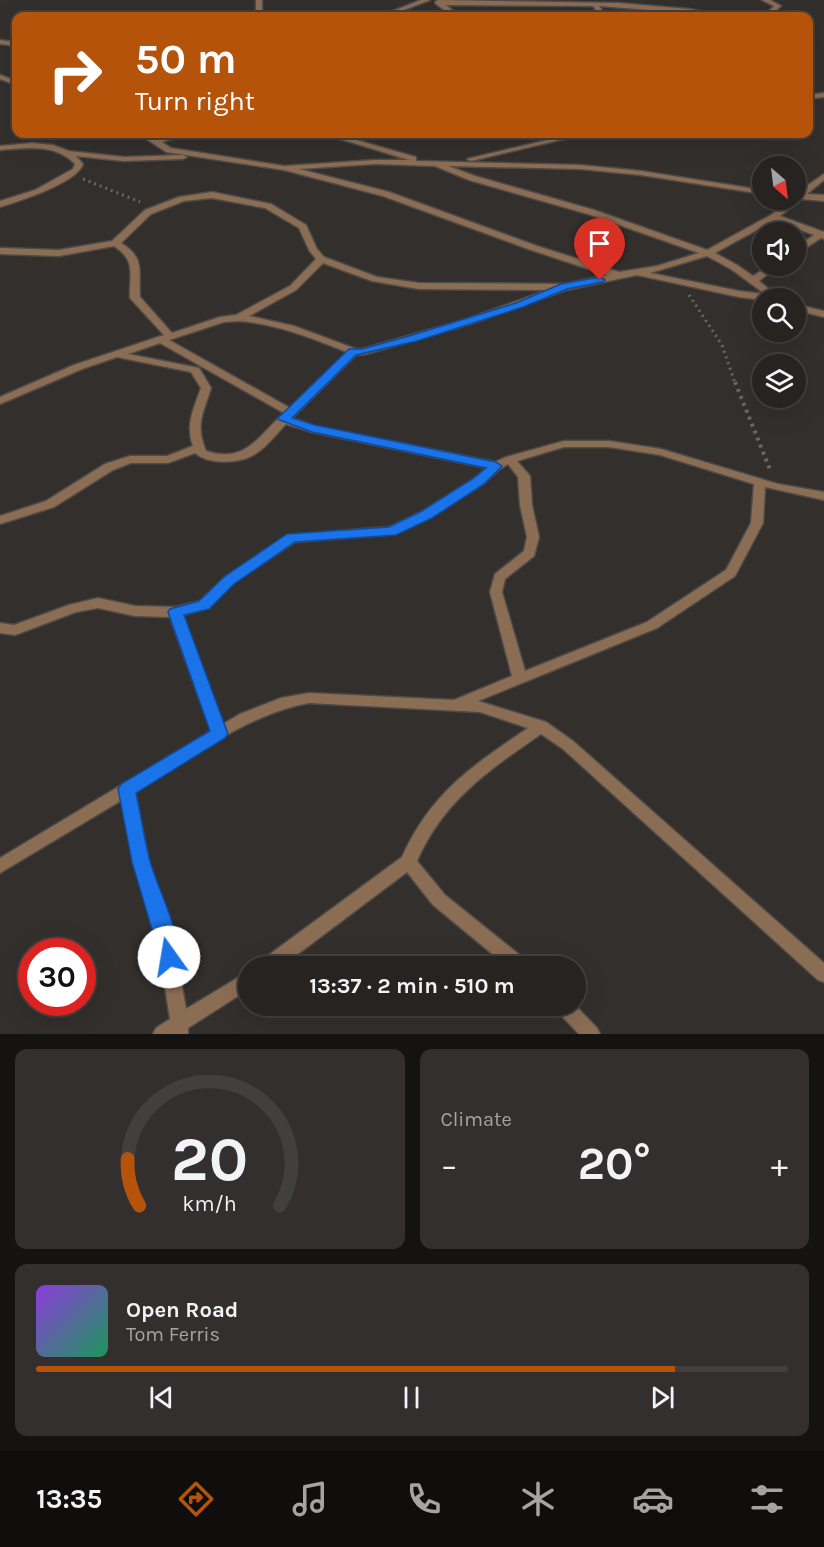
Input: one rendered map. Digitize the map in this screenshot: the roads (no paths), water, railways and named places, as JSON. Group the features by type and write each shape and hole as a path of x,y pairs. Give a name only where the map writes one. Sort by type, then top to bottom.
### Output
{"street":[{"path":"397,12 427,0"},
{"path":"765,0 778,6"},
{"path":"771,12 787,0"},
{"path":"437,1 595,3 666,7 697,12"},
{"path":"437,1 451,12"},
{"path":"595,3 601,12"},
{"path":"150,138 169,150 284,168 386,194 618,275"},
{"path":"156,142 166,138"},
{"path":"341,138 420,162"},
{"path":"456,162 563,138"},
{"path":"0,148 53,147 69,153 124,159 202,155"},
{"path":"0,204 38,192 77,170 79,164 69,153"},
{"path":"431,162 472,178 591,212 708,253 734,267 762,288"},
{"path":"284,168 319,163 456,162 631,172 752,190"},
{"path":"806,190 824,176"},
{"path":"0,251 59,253 115,243 154,208 182,199 212,195 268,207 303,227 313,250 321,259 375,279 419,286 565,287"},
{"path":"806,197 824,198"},
{"path":"240,317 280,327 353,352 362,352 468,322 543,297 565,287 637,273 708,253 774,217 782,210"},
{"path":"774,217 823,235"},
{"path":"806,245 823,235"},
{"path":"115,243 129,251 137,262 135,298 165,338 287,416 312,429 496,466"},
{"path":"0,401 78,367 205,324 240,317 293,288 321,259"},
{"path":"637,273 752,294"},
{"path":"752,281 759,276"},
{"path":"806,310 824,314"},
{"path":"117,355 195,370 206,388 194,424 194,435 201,453 217,459 235,458 251,452 353,352"},
{"path":"1,630 15,630 74,608 98,603 135,610 175,612 204,605 229,580 292,538 391,531 427,514 479,481 496,466 510,459 564,444 609,444 661,452 777,487 824,496"},
{"path":"0,520 50,504 109,467 130,460 168,459 199,448"},
{"path":"510,459 524,476 526,505 533,537 530,553 500,577 496,592 520,679"},
{"path":"457,704 652,625 731,573 757,523 759,481"},
{"path":"175,612 219,734"},
{"path":"0,866 245,718 286,702 309,698 480,707 541,726 568,745 824,974"},
{"path":"281,956 408,862 415,843 440,805 462,783 541,726"},
{"path":"127,789 141,862 165,936 179,1027"},
{"path":"408,862 440,900 507,956"},
{"path":"162,1034 179,1027 238,987"},
{"path":"573,1016 591,1034"}]}
